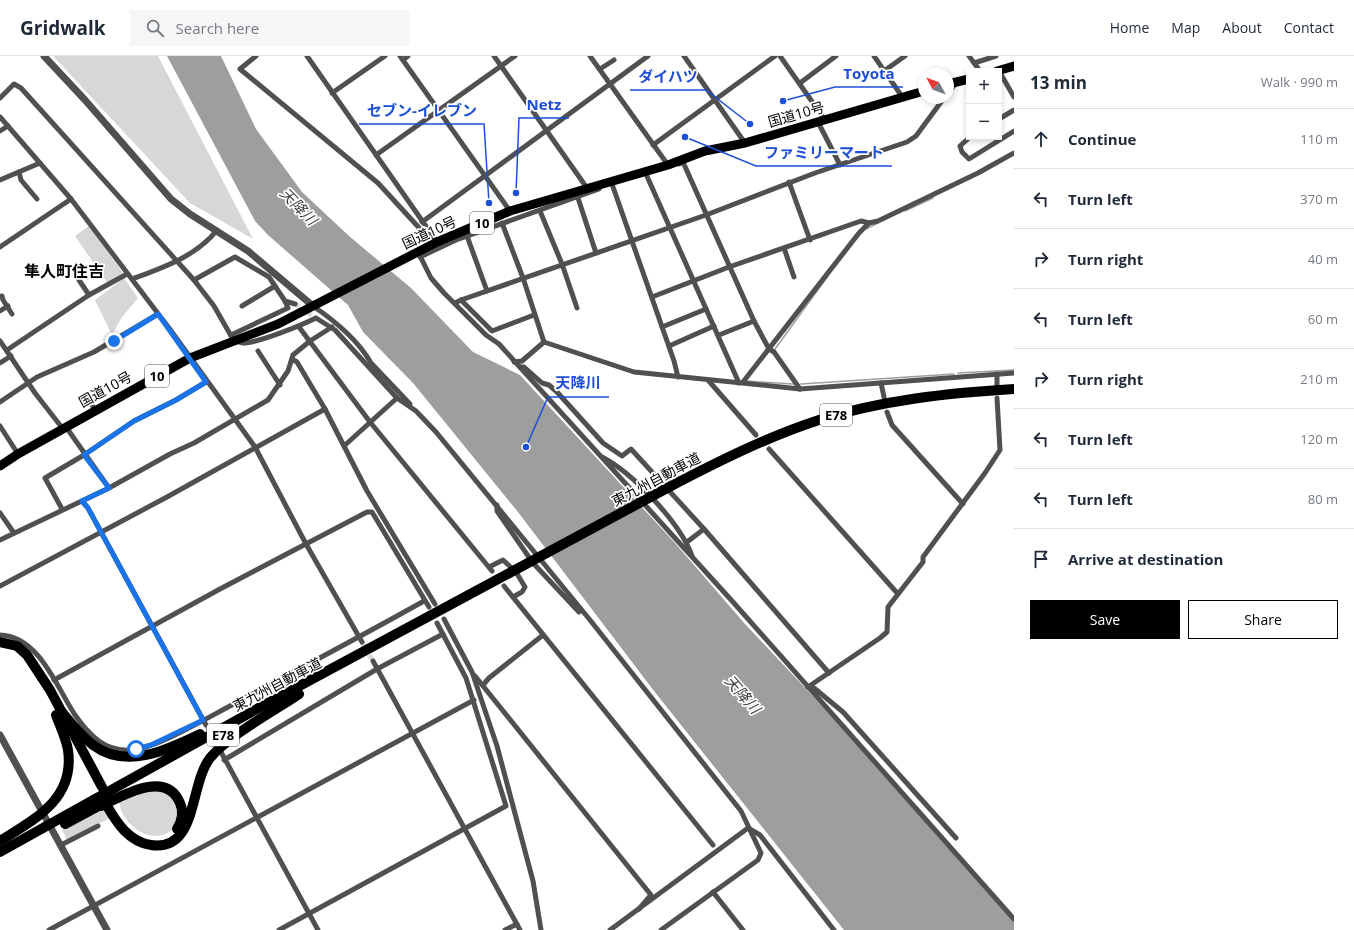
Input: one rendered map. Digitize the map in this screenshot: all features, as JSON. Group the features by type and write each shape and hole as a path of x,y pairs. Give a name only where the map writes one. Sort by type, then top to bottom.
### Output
{"highway":[{"path":"1002,70 1014,66"},
{"path":"954,82 966,79"},
{"name":"国道10号","path":"0,466 95,410 190,358 233,338 278,324 416,255 437,242 510,211 556,199 705,151 745,143 918,94"},
{"name":"東九州自動車道","path":"105,797 255,710 384,642 671,486 741,451 819,420 874,406 936,395 1014,389"},
{"path":"0,642 17,646 27,655 121,828 134,839 155,846 170,843 178,838 187,824 200,774 217,751 303,691 384,642"},
{"path":"0,646 14,649 22,656 59,713 93,745 107,753 129,757 167,750 255,710"},
{"name":"東九州自動車道","path":"105,797 337,667"},
{"path":"0,840 37,817 49,807 62,790 68,770 68,748 59,713"},
{"path":"88,812 135,790 154,786 166,789 176,796 182,807 182,820 175,832 168,837 160,840 141,837 129,828 105,797"},
{"name":"E78","path":"61,823 88,812 105,797"},
{"name":"E78","path":"0,852 61,823 105,797"},
{"name":"E78","path":"0,859 45,831"}],"street":[{"path":"44,56 85,100 171,199 190,214 217,230 339,326 368,357 371,363 416,411 497,505 741,811 761,856 661,930"},
{"path":"256,56 240,69 378,183 422,231 428,230"},
{"path":"307,56 437,242"},
{"path":"332,93 385,56"},
{"path":"408,56 402,58 510,211"},
{"path":"494,56 587,188"},
{"path":"376,156 515,56"},
{"path":"590,56 668,164"},
{"path":"422,222 648,56"},
{"path":"684,56 745,143"},
{"path":"653,145 775,56"},
{"path":"780,56 800,83 821,121 840,165"},
{"path":"800,83 836,56"},
{"path":"874,56 903,98"},
{"path":"884,71 905,56"},
{"path":"969,56 978,68"},
{"path":"974,63 996,56"},
{"path":"600,69 614,60"},
{"path":"1002,78 1014,97"},
{"path":"0,98 14,84 20,88 70,146 194,280 214,306 233,338 244,343 299,326 316,318 332,327 397,398 416,411"},
{"path":"456,303 562,264 596,254 706,215 789,182 907,142 916,136 940,104"},
{"path":"1002,117 1014,110"},
{"path":"0,117 71,199 158,314 206,382 255,447 306,544 362,642"},
{"path":"0,131 8,126"},
{"path":"1002,138 1014,131"},
{"path":"967,140 960,146 962,152 969,159 1000,140"},
{"path":"652,297 729,267 861,221 878,221 972,176 1014,153"},
{"path":"800,389 774,352 769,349 754,321 683,162 612,184 578,198 416,255 431,278 486,335 499,344 520,367 808,687 1014,919"},
{"path":"0,180 40,163"},
{"path":"19,172 21,180 37,199"},
{"path":"646,174 695,281 706,309 741,383"},
{"path":"789,182 810,240"},
{"path":"612,184 633,240 678,377"},
{"path":"540,211 556,199 578,198"},
{"path":"578,198 596,254"},
{"path":"0,247 71,199"},
{"path":"540,211 562,264 577,308"},
{"path":"741,383 869,222"},
{"path":"502,224 523,278 544,342"},
{"path":"132,279 177,261 212,238 217,230"},
{"path":"467,236 487,291"},
{"path":"784,248 794,278"},
{"path":"194,280 235,257 271,274 275,286 288,308 233,338"},
{"path":"7,350 89,295 127,274"},
{"path":"79,280 89,295"},
{"path":"242,306 275,286"},
{"path":"2,296 12,314"},
{"path":"461,300 492,331 534,315"},
{"path":"285,301 296,304"},
{"path":"0,311 8,306"},
{"path":"662,327 706,309"},
{"path":"0,402 30,384 37,377 94,352 158,314"},
{"path":"719,335 754,321"},
{"path":"299,326 370,422 491,569 503,560 516,572 525,587 522,592 513,597"},
{"path":"339,326 344,340"},
{"path":"669,346 714,326"},
{"path":"0,540 62,509 109,488 166,456 194,443 233,418 268,400 280,385 288,371 293,355 310,341 332,327"},
{"path":"0,341 35,393 64,428 109,488"},
{"path":"514,362 522,361 544,342"},
{"path":"544,342 634,372 800,389 1014,374"},
{"path":"258,351 280,385"},
{"path":"0,363 11,356"},
{"path":"54,680 367,512 372,512 428,607 435,603 367,491 325,409 297,362 292,359"},
{"path":"520,367 524,367 542,383 553,388 603,443 622,456 631,449 704,529 829,673"},
{"path":"997,374 997,386"},
{"path":"708,380 756,435"},
{"path":"62,509 45,478 84,455 134,421 176,400 206,382"},
{"path":"881,383 884,397"},
{"path":"86,396 95,410"},
{"path":"344,446 397,398"},
{"path":"808,687 887,632 888,607 923,562 924,557 1000,450 997,398"},
{"path":"0,586 325,409"},
{"path":"887,412 892,425 963,504"},
{"path":"0,426 18,454"},
{"path":"769,449 898,594"},
{"path":"598,454 616,464 642,488 687,542 692,559"},
{"path":"82,501 88,508 204,723"},
{"path":"0,513 14,533"},
{"path":"687,542 704,529"},
{"path":"504,586 713,845"},
{"path":"0,635 18,639 42,660 87,731 98,741 117,749 132,750 146,747 204,723 424,601"},
{"path":"444,619 472,672 497,746 533,881 541,930"},
{"path":"278,930 506,806 466,678 437,623"},
{"path":"224,760 377,669 443,634"},
{"path":"483,685 489,678 543,635"},
{"path":"373,661 520,930"},
{"path":"472,672 651,895 639,909"},
{"path":"808,687 814,688 843,712 956,838"},
{"path":"49,930 474,700"},
{"path":"0,735 107,930"},
{"path":"221,752 318,930"},
{"path":"61,845 98,826"},
{"path":"610,930 748,828"},
{"path":"748,828 760,835 834,930"},
{"path":"713,892 743,930"},
{"path":"505,930 517,924"}],"shaded area":[{"path":"53,56 158,56 253,239 190,203"},
{"path":"89,226 123,273 108,284 75,236"},
{"path":"124,278 138,298 122,317 112,335 95,300"},
{"path":"159,790 173,798 179,809 174,828 165,834 156,836 147,835 131,825 121,809 119,800 125,796"},
{"path":"104,808 110,818 67,840 62,830"}],"water":[{"name":"天降川","path":"167,56 221,56 256,129 302,192 349,236 411,288 473,352 520,375 675,543 745,624 856,742 1014,921 1014,930 844,930 654,691 518,512 413,383 363,332 348,305 268,235 255,221"}],"waterway":[{"path":"905,211 933,198"},
{"path":"866,229 878,223"},
{"path":"775,349 828,276"},
{"path":"958,373 1014,370"},
{"path":"801,384 954,374"},
{"path":"746,381 793,384"}],"tunnel":[{"path":"295,304 316,318"},
{"path":"362,642 373,661"},
{"path":"206,725 220,750"}],"place":[{"name":"Toyota","path":"783,101"},
{"name":"ダイハツ","path":"750,124"},
{"name":"ファミリーマート","path":"685,137"},
{"name":"Netz","path":"516,193"},
{"name":"セブン-イレブン","path":"489,203"},
{"name":"天降川","path":"526,447"}],"district":[{"name":"隼人町住吉","path":"64,271"}],"route":[{"path":"114,341 158,314 206,382 176,400 134,421 84,455 109,488 82,501 88,508 203,720 151,745 136,749"}]}
